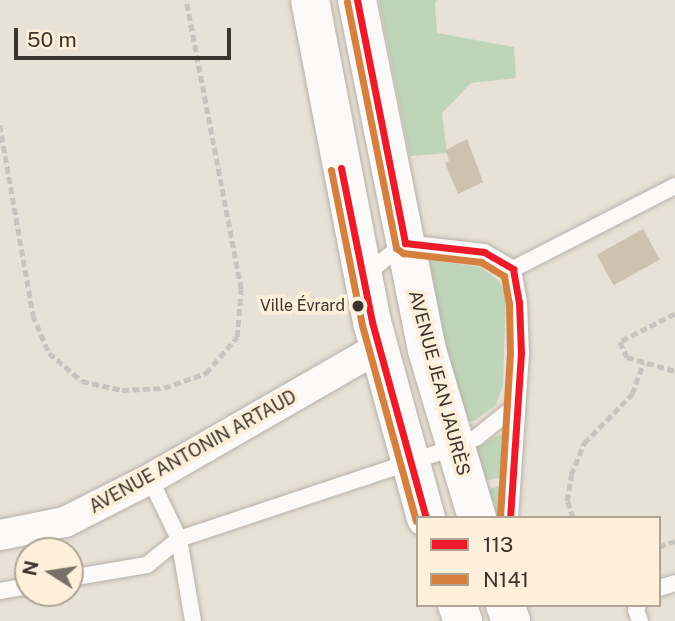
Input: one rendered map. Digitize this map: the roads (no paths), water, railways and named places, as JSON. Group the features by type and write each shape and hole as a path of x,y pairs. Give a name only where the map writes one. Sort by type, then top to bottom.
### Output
{"main road":[{"path":"310,0 362,278 378,348 425,516"},
{"name":"AVENUE JEAN JAURÈS","path":"357,0 427,350 476,516"}],"street":[{"name":"AVENUE ANTONIN ARTAUD","path":"0,535 65,522 150,479 378,348"}],"lane":[{"path":"513,270 675,186"},
{"path":"362,278 405,243 484,252 513,270 519,302 521,353 510,516"},
{"path":"84,576 147,565 179,539 408,460 455,447 477,437 517,405"},
{"path":"150,479 179,539 194,621"}],"place":[{"name":"Ville Évrard","path":"358,306"}]}
